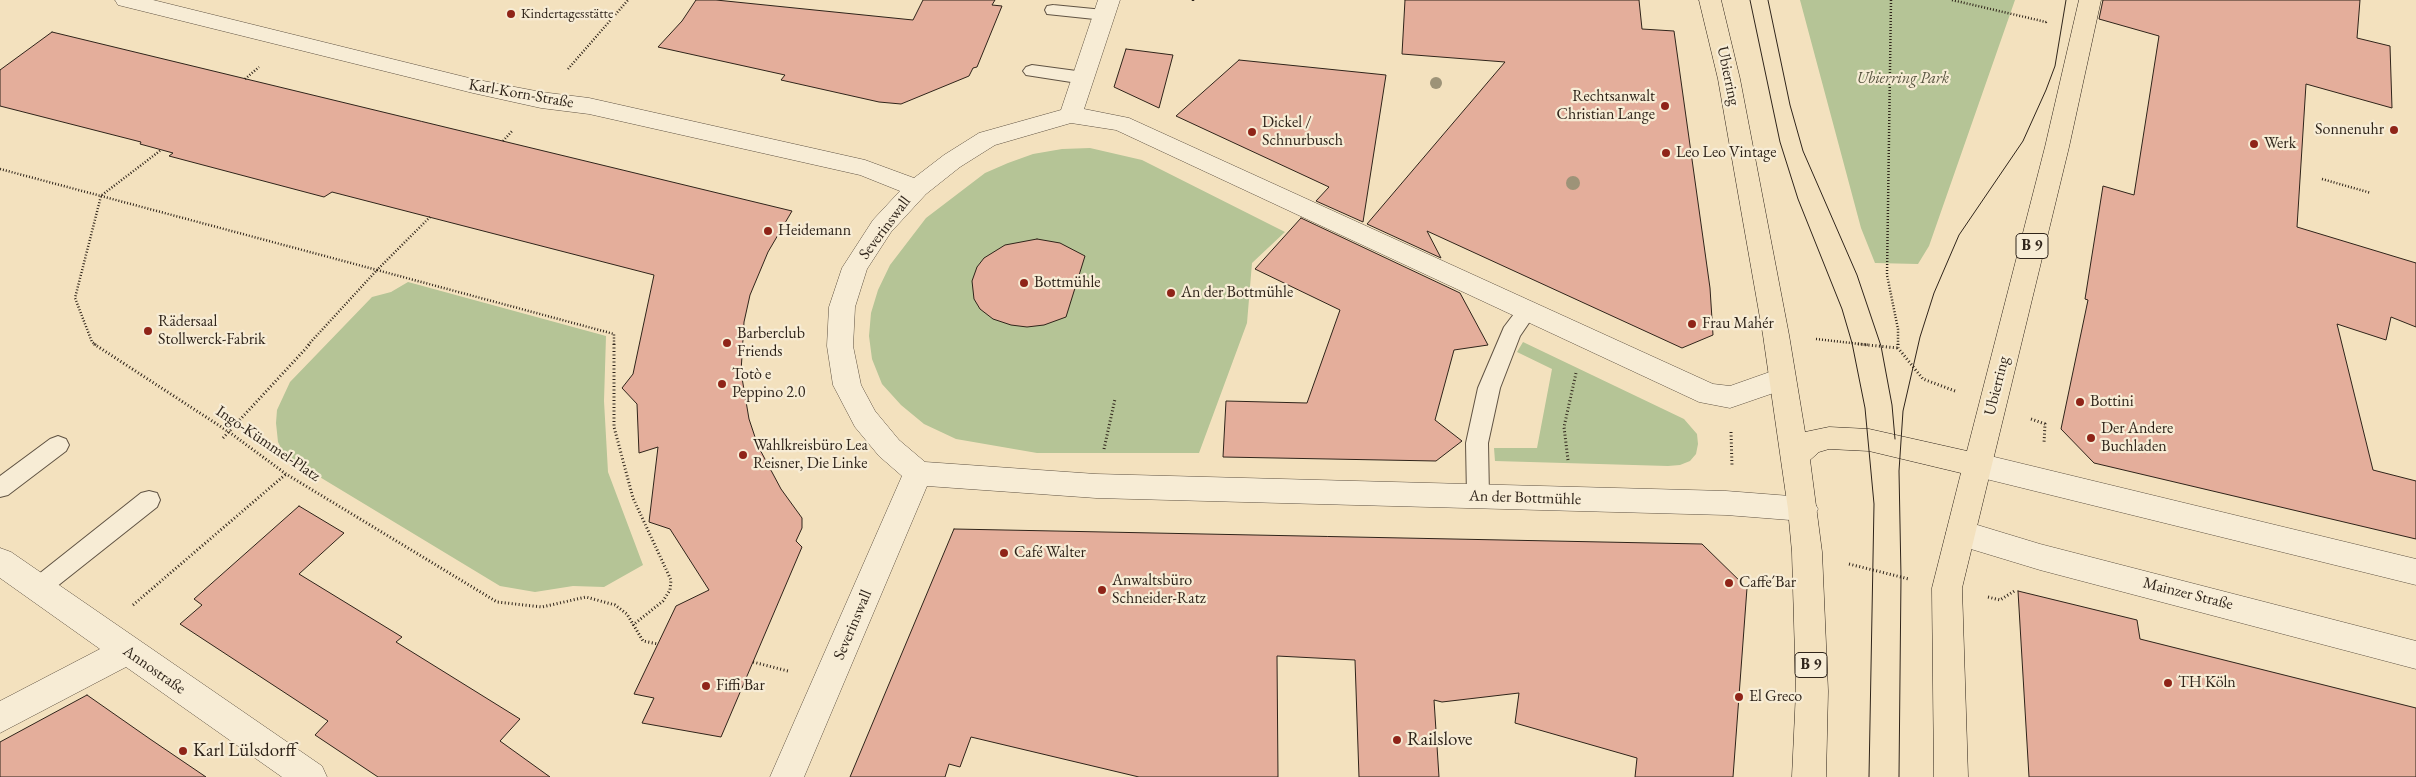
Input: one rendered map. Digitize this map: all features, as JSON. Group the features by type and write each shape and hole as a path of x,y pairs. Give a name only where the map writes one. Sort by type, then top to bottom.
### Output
{"main road":[{"name":"Ubierring","path":"1710,0 1729,79 1776,335 1781,379 1803,510 1807,552 1812,691 1809,777"},
{"name":"Ubierring","path":"1951,777 1947,588 2068,104 2090,0"},
{"path":"1794,456 1811,442 1829,438 1869,440 1978,465"}],"street":[{"name":"Karl-Korn-Straße","path":"126,0 382,64 541,100 589,106 865,168 917,188"},
{"path":"1107,8 1071,115 1121,123 1709,394 1730,397 1781,379"},
{"name":"Severinswall","path":"787,777 918,473 889,448 865,420 847,385 840,346 842,307 855,268 882,226 917,188 952,161 987,139 1029,125 1071,115"},
{"path":"1978,465 2416,572"},
{"name":"An der Bottmühle","path":"918,473 1096,486 1733,504 1803,510"},
{"name":"Mainzer Straße","path":"1961,533 2040,557 2416,655"},
{"name":"Annostraße","path":"0,561 126,651 310,777"},
{"path":"0,718 126,651"}],"lane":[{"path":"1054,10 1107,8"},
{"path":"1032,71 1084,78"},
{"path":"1478,496 1477,444 1488,388 1511,333 1527,311"},
{"path":"0,488 58,445"},
{"path":"38,588 149,500"}],"path":[{"path":"541,100 628,0"},
{"path":"1891,0 1887,275 1898,329 1898,348 1923,380 1993,405"},
{"path":"1952,0 2046,22"},
{"path":"101,196 161,150"},
{"path":"0,169 614,334 614,427 633,498 671,580 670,590 663,601 633,625"},
{"path":"2322,179 2371,193"},
{"name":"Ingo-Kümmel-Platz","path":"101,196 74,298 92,342 229,432 286,474 497,602 542,606 586,598 615,605 627,614 643,641 658,644"},
{"path":"223,438 377,270 430,217"},
{"path":"1776,335 1898,348"},
{"path":"1572,499 1564,428 1572,386 1588,339"},
{"path":"1730,397 1733,504"},
{"path":"1096,486 1115,398"},
{"path":"126,651 128,609 286,474"},
{"path":"1807,552 1947,588"}],"green space":[{"name":"Ubierring Park","path":"1800,0 2015,0 1929,246 1918,264 1875,263 1861,228"},
{"path":"1090,148 1142,160 1285,232 1252,263 1247,323 1199,453 1037,453 956,439 924,424 901,405 882,384 872,359 869,336 871,313 878,290 890,265 926,218 985,173 1008,163 1033,154 1062,149"},
{"path":"408,282 606,336 604,401 608,472 643,565 604,587 573,586 535,592 500,586 285,456 278,442 276,423 277,410 290,382 372,297 391,292"},
{"path":"1523,342 1684,419 1697,434 1696,454 1690,461 1680,465 1668,466 1495,461 1494,448 1537,448 1552,369 1517,352"}],"building":[{"path":"696,0 716,0 913,20 923,0 995,0 992,5 1002,6 977,67 973,68 969,76 901,104 879,102 781,80 785,75 658,47 682,21"},
{"path":"1405,0 1639,0 1642,29 1674,31 1710,288 1713,335 1682,348 1427,231 1441,258 1367,224 1505,62 1402,54"},
{"path":"2103,0 2360,0 2357,38 2390,46 2392,108 2306,84 2297,227 2416,263 2416,327 2391,317 2386,340 2337,324 2373,470 2416,481 2416,539 2094,463 2061,429 2088,300 2085,299 2103,186 2134,195 2159,36 2099,19"},
{"path":"52,32 792,211 768,252 750,295 744,322 741,372 749,419 758,446 781,489 802,518 802,528 796,541 802,547 721,737 642,723 654,698 634,694 676,606 709,590 670,529 649,522 658,447 639,453 637,404 622,388 633,374 654,275 332,192 324,197 169,156 173,153 140,144 141,142 0,106 0,70"},
{"path":"1126,49 1173,55 1159,108 1114,87"},
{"path":"1239,60 1386,75 1363,222 1316,201 1329,187 1176,116"},
{"path":"1301,218 1460,293 1488,345 1454,350 1435,420 1462,441 1436,461 1223,457 1226,401 1307,403 1340,310 1255,269"},
{"name":"Bottmühle","path":"1037,239 1060,243 1085,256 1066,317 1044,325 1027,327 1011,325 993,319 980,309 974,299 972,281 977,267 984,258 1005,245"},
{"path":"299,506 344,533 299,574 402,637 396,642 520,719 500,741 550,777 378,777 315,735 328,721 180,624 202,605 194,599"},
{"path":"954,529 1702,544 1747,588 1733,777 1635,777 1637,758 1515,723 1519,693 1442,702 1434,700 1439,777 1359,777 1355,660 1277,656 1278,777 1139,777 971,737 960,767 949,764 945,777 850,777"},
{"name":"TH Köln","path":"2018,591 2137,620 2140,639 2416,708 2416,777 2029,777"},
{"path":"87,695 206,777 0,777 0,742"}],"tram line":[{"path":"1750,0 1780,142 1798,199 1842,309 1852,343 1865,408 1874,504 1869,777"},
{"path":"1768,0 1790,105 1803,151 1857,275 1881,346 1892,405 1895,439"},
{"path":"1899,777 1901,577 1899,471 1903,411 1920,337 1934,293 1959,235 2023,141 2046,90 2055,66 2066,0"}],"place":[{"name":"Kindertagesstätte","path":"511,14"},
{"name":"Rechtsanwalt Christian Lange","path":"1665,106"},
{"name":"Sonnenuhr","path":"2394,130"},
{"name":"Dickel / Schnurbusch","path":"1252,132"},
{"name":"Werk","path":"2254,144"},
{"name":"Leo Leo Vintage","path":"1666,153"},
{"name":"Heidemann","path":"768,231"},
{"name":"Bottmühle","path":"1024,283"},
{"name":"An der Bottmühle","path":"1171,293"},
{"name":"Frau Mahér","path":"1692,324"},
{"name":"Rädersaal Stollwerck-Fabrik","path":"148,331"},
{"name":"Barberclub Friends","path":"727,343"},
{"name":"Totò e Peppino 2.0","path":"722,384"},
{"name":"Bottini","path":"2080,402"},
{"name":"Der Andere Buchladen","path":"2091,438"},
{"name":"Wahlkreisbüro Lea Reisner, Die Linke","path":"743,455"},
{"name":"Café Walter","path":"1004,553"},
{"name":"Caffe´Bar","path":"1729,583"},
{"name":"Anwaltsbüro Schneider-Ratz","path":"1102,590"},
{"name":"TH Köln","path":"2168,683"},
{"name":"Fiffi Bar","path":"706,686"},
{"name":"El Greco","path":"1739,697"},
{"name":"Railslove","path":"1397,740"},
{"name":"Karl Lülsdorff","path":"183,751"}]}
